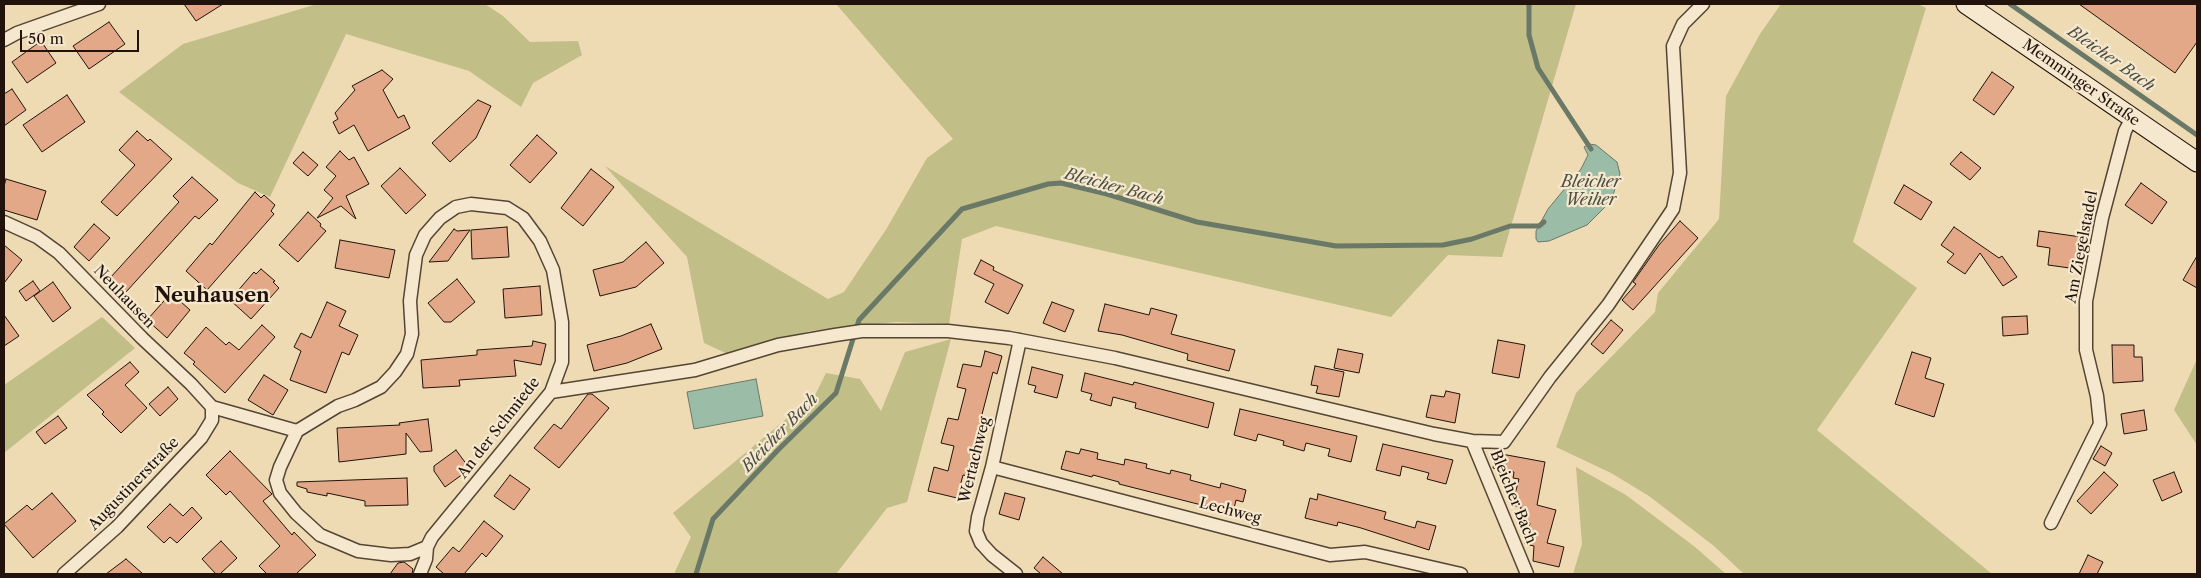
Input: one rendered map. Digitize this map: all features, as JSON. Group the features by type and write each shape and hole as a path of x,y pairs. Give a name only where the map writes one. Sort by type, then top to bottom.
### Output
{"main road":[{"name":"Memminger Straße","path":"1966,4 2197,162"}],"street":[{"path":"4,40 99,4"},
{"path":"1472,441 1504,442 1550,377 1608,306 1673,208 1680,173 1673,46 1683,24 1703,4"},
{"name":"Am Ziegelstadel","path":"2051,523 2100,424 2097,396 2086,350 2086,301 2102,218 2125,131 2132,118"},
{"name":"An der Schmiede","path":"297,431 338,406 381,387 395,372 407,354 412,334 410,301 416,255 425,235 440,218 456,207 471,204 507,208 523,218 540,241 553,270 562,322 562,362 551,392 432,537 427,547 426,560 420,574"},
{"name":"Neuhausen","path":"4,222 37,237 59,253 142,338 191,384 212,408"},
{"name":"Bleicher Bach","path":"551,392 695,370 778,345 862,331 948,331 1020,340 1124,360 1434,434 1472,441 1527,574"},
{"name":"Wertachweg","path":"1016,574 992,555 981,543 976,531 1020,340"},
{"path":"212,408 297,431 276,480 280,493 296,513 320,535 358,551 391,555 410,554 427,547"},
{"name":"Augustinerstraße","path":"64,574 117,526 201,438 212,420 212,408"},
{"name":"Lechweg","path":"992,467 1330,555 1365,552 1461,574"}],"shaded area":[{"path":"317,4 485,4 503,16 530,42 578,41 582,55 533,83 521,107 469,71 346,34 270,197 238,183 119,92 183,44"},
{"path":"836,4 1576,4 1502,257 1448,255 1391,317 996,226 962,239 949,324 896,322 810,331 730,355 704,343 687,257 605,166 828,299 844,292 887,228 927,158 953,139"},
{"path":"1781,4 1918,4 1926,8 1853,242 1917,288 1817,430 1992,574 1744,574 1714,546 1649,496 1611,473 1556,447 1576,393 1655,312 1658,293 1719,219 1726,96 1760,34"},
{"path":"102,317 135,348 4,453 4,385"},
{"path":"951,339 907,502 887,508 836,574 674,574 691,537 673,513 815,395 826,373 860,379 881,411 905,352"},
{"path":"2197,359 2197,445 2174,410"},
{"path":"1576,467 1626,495 1695,547 1726,574 1573,574 1582,544"}],"water":[{"name":"Bleicher Weiher","path":"1589,144 1596,145 1617,162 1620,174 1611,201 1587,225 1549,241 1538,242 1536,231 1548,209 1581,169 1588,155 1584,147"},
{"path":"756,379 763,416 694,429 687,392"}],"building":[{"path":"184,4 223,4 196,21"},
{"path":"2079,4 2197,4 2197,42 2175,73"},
{"path":"109,22 125,44 89,69 73,46"},
{"path":"41,41 56,63 27,83 12,62"},
{"path":"382,70 393,79 383,90 398,118 404,115 410,128 368,151 354,125 339,134 333,122 338,119 335,113 355,90 352,86"},
{"path":"1992,72 2014,87 1994,115 1973,100"},
{"path":"12,89 26,110 4,126 4,94"},
{"path":"67,95 85,122 42,152 23,125"},
{"path":"478,100 491,106 476,138 450,162 432,143"},
{"path":"137,131 148,141 150,139 172,159 117,216 101,202 135,165 119,150"},
{"path":"537,135 557,153 530,183 510,165"},
{"path":"340,151 349,160 354,157 369,184 346,196 356,219 341,206 317,218 333,198 324,190 336,176 326,167"},
{"path":"303,152 318,165 308,176 293,163"},
{"path":"1961,152 1981,168 1970,180 1950,164"},
{"path":"400,168 426,195 406,214 381,186"},
{"path":"591,169 614,187 583,226 561,208"},
{"path":"192,177 218,200 199,219 195,216 126,292 110,278 179,202 173,196"},
{"path":"6,179 46,191 37,220 4,210 4,186"},
{"path":"2141,183 2167,202 2152,224 2125,205"},
{"path":"1904,185 1932,202 1921,220 1894,203"},
{"path":"255,192 261,198 264,195 275,205 271,211 274,214 207,290 186,271 210,243 212,245"},
{"path":"308,212 326,231 298,262 279,245"},
{"path":"1680,221 1698,238 1633,310 1622,300 1636,284 1633,282 1659,245"},
{"path":"94,224 110,238 89,261 74,247"},
{"path":"507,227 509,257 472,259 471,230"},
{"path":"1954,227 1999,258 2002,256 2017,277 2003,286 1980,253 1965,274 1947,262 1954,254 1941,245"},
{"path":"454,229 457,231 470,230 448,261 429,262"},
{"path":"2039,231 2081,237 2077,269 2048,265 2050,248 2037,246"},
{"path":"340,240 395,250 389,278 335,268"},
{"path":"646,242 664,263 636,287 600,296 593,270 623,262"},
{"path":"4,245 22,260 4,283"},
{"path":"2197,256 2197,288 2183,280"},
{"path":"981,260 994,267 993,270 1023,285 1008,314 985,302 994,284 974,274"},
{"path":"261,269 275,281 273,282 279,288 251,319 230,300 254,272 256,274"},
{"path":"457,279 475,302 451,322 444,322 428,303"},
{"path":"33,281 40,291 26,301 19,291"},
{"path":"53,282 71,308 53,322 34,296"},
{"path":"540,286 542,315 505,318 503,289"},
{"path":"171,293 190,310 167,338 147,320"},
{"path":"327,302 346,311 339,326 358,335 349,355 342,352 326,393 290,380 301,351 294,347 301,333 311,338"},
{"path":"1052,302 1074,310 1065,332 1043,323"},
{"path":"1105,304 1149,315 1151,308 1177,315 1171,334 1235,350 1229,371 1187,360 1188,354 1122,335 1098,331"},
{"path":"4,315 19,336 4,346"},
{"path":"2027,316 2028,334 2003,336 2002,317"},
{"path":"1611,320 1623,330 1603,354 1591,344"},
{"path":"651,324 662,349 627,363 594,371 587,345 621,336"},
{"path":"262,325 275,337 225,393 193,364 195,362 184,353 206,327 226,345 229,342 239,350"},
{"path":"1498,340 1525,345 1519,378 1492,373"},
{"path":"533,341 546,344 541,365 514,360 516,376 459,380 460,386 423,388 421,360 477,355 477,350 532,346"},
{"path":"2112,345 2134,345 2134,357 2142,357 2143,381 2113,383"},
{"path":"1338,349 1363,354 1359,373 1334,368"},
{"path":"985,351 1002,356 997,374 993,372 968,476 963,475 957,498 928,491 934,467 948,471 954,446 941,443 948,418 958,420 966,389 957,387 963,364 981,367"},
{"path":"1912,352 1931,358 1925,378 1944,384 1934,417 1895,404"},
{"path":"130,362 139,372 125,385 147,408 121,433 87,395"},
{"path":"1315,366 1344,372 1339,397 1316,393 1318,386 1311,385"},
{"path":"1032,367 1063,375 1057,398 1034,392 1036,386 1028,384"},
{"path":"1085,373 1133,385 1134,382 1214,403 1208,428 1135,408 1136,403 1113,397 1111,406 1090,400 1092,394 1081,391"},
{"path":"264,375 288,390 273,415 248,400"},
{"path":"168,387 178,399 160,416 149,404"},
{"path":"1446,391 1460,394 1455,423 1426,417 1431,395 1444,397"},
{"path":"588,394 592,394 609,408 559,468 534,448 554,424 561,429"},
{"path":"1240,409 1357,436 1351,462 1328,456 1330,449 1306,443 1304,451 1283,445 1284,441 1258,434 1256,441 1234,435"},
{"path":"2144,410 2147,430 2124,434 2121,414"},
{"path":"58,416 67,428 45,444 36,432"},
{"path":"428,419 432,451 420,452 406,433 406,454 339,462 337,428 400,425 399,423"},
{"path":"1383,444 1453,460 1446,484 1427,479 1429,473 1402,466 1400,476 1376,470"},
{"path":"2101,446 2112,453 2105,466 2093,459"},
{"path":"1081,449 1098,453 1097,459 1124,465 1125,459 1147,464 1146,468 1170,474 1171,470 1191,475 1190,480 1220,488 1221,483 1246,490 1243,502 1236,500 1233,513 1119,484 1119,482 1093,475 1092,477 1061,469 1066,451 1079,454"},
{"path":"456,450 470,469 445,487 434,471 434,466"},
{"path":"230,451 272,494 263,501 292,535 294,532 316,555 296,574 267,574 259,566 280,546 230,491 226,495 206,475"},
{"path":"1496,453 1545,462 1537,505 1556,510 1547,543 1564,547 1559,567 1533,561 1534,546 1525,544 1530,523 1522,521 1521,507 1512,505 1519,479 1513,478 1514,472 1493,468"},
{"path":"2104,472 2118,485 2091,514 2077,501"},
{"path":"2174,472 2182,492 2162,501 2153,480"},
{"path":"510,475 530,489 514,510 494,496"},
{"path":"407,478 408,505 365,506 365,501 327,493 327,496 307,492 307,489 297,486 297,482"},
{"path":"52,493 76,521 33,558 4,524 27,505 32,510"},
{"path":"1005,493 1025,498 1019,520 999,514"},
{"path":"1318,494 1386,512 1384,519 1415,528 1417,521 1436,526 1429,550 1338,522 1337,526 1305,518 1310,498 1317,500"},
{"path":"170,504 183,516 192,507 202,518 177,543 170,537 164,543 147,527"},
{"path":"484,521 503,536 486,557 482,553 464,574 444,574 436,567 453,547 459,552"},
{"path":"221,541 237,558 220,574 216,574 202,559"},
{"path":"2088,555 2103,562 2097,574 2079,574"},
{"path":"1043,557 1063,574 1041,574 1034,568"},
{"path":"126,559 143,574 106,574"},
{"path":"404,562 413,569 412,574 390,574 398,563"}],"waterway":[{"name":"Bleicher Bach","path":"1529,4 1529,35 1538,68 1591,149"},
{"name":"Bleicher Bach","path":"2010,4 2197,135"},
{"name":"Bleicher Bach","path":"696,574 713,519 778,450 836,393 859,320 962,209 1048,184 1061,183 1107,194 1197,222 1336,246 1443,245 1472,239 1510,226 1539,226 1544,222"}],"district":[{"name":"Neuhausen","path":"212,296"}]}
